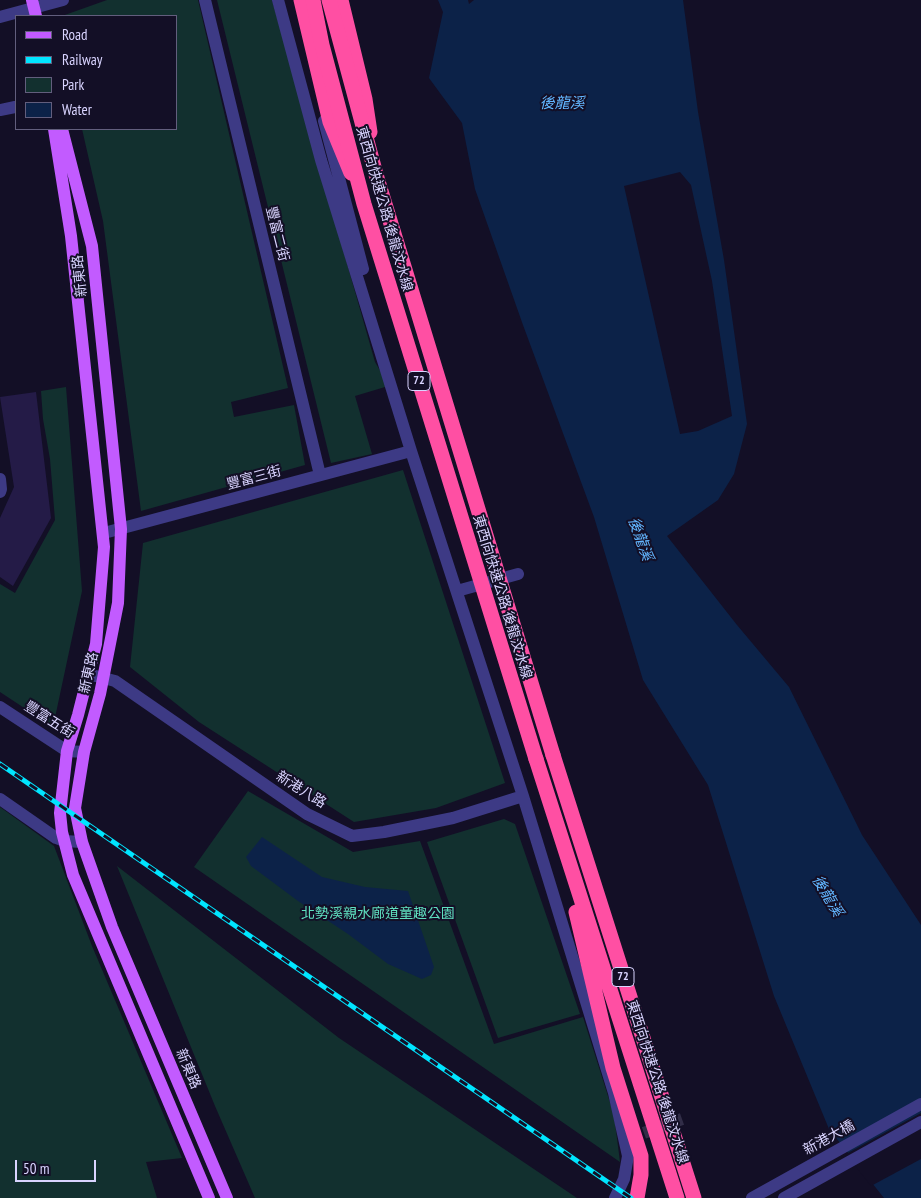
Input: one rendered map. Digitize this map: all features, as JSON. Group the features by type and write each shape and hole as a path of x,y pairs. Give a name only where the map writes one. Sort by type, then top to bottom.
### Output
{"highway":[{"path":"300,0 330,122 364,204"},
{"name":"東西向快速公路 後龍汶水線","path":"313,0 322,45 364,204 536,759 677,1198"},
{"name":"東西向快速公路 後龍汶水線","path":"329,0 377,178 553,755 694,1198"},
{"path":"341,0 365,99 377,178"},
{"path":"548,797 614,1068 641,1156 641,1174 637,1198"}],"main road":[{"name":"新東路","path":"54,130 71,236 104,533 96,644 66,751 60,813 64,841 73,875 208,1198"},
{"name":"新東路","path":"62,130 92,246 121,529 118,603 104,678 84,752 75,808 82,842 112,926 227,1198"}],"street":[{"path":"0,17 63,0"},
{"name":"豐富二街","path":"205,0 320,475"},
{"path":"278,0 321,160 411,450 523,796 614,1093 628,1156 624,1179 615,1198"},
{"path":"295,0 324,122 396,402"},
{"path":"0,110 15,107"},
{"name":"豐富三街","path":"104,533 411,450"},
{"path":"0,479 0,492"},
{"path":"457,591 518,574"},
{"name":"新港八路","path":"88,674 116,681 307,814 352,836 384,832 453,818 523,796"},
{"name":"豐富五街","path":"0,707 66,751 84,752"},
{"path":"0,799 56,838 64,841 82,842"},
{"name":"新港大橋","path":"752,1198 921,1104"},
{"path":"784,1198 921,1122"}],"green space":[{"path":"107,0 198,0 288,388 231,402 234,417 294,405 305,465 141,511 103,221 82,130 178,130 178,15 65,15"},
{"path":"217,0 272,0 375,362 385,379 385,387 355,396 372,454 331,463"},
{"path":"66,387 82,591 53,727 0,692 0,584 15,593 55,520 50,459 43,419 41,391"},
{"path":"403,470 505,783 436,808 354,822 199,722 130,667 143,543"},
{"name":"北勢溪親水廊道童趣公園","path":"248,791 353,852 420,841 494,1044 583,1017 614,1115 620,1162 194,867"},
{"path":"0,807 54,846 92,946 182,1158 146,1162 157,1198 0,1198"},
{"path":"504,819 515,824 580,1014 498,1038 427,842"},
{"path":"117,866 339,1038 577,1198 255,1198 215,1106"}],"water":[{"name":"後龍溪","path":"438,0 468,0 469,4 474,0 683,0 698,112 724,260 747,424 734,474 718,500 667,536 789,687 862,835 921,925 921,1198 884,1198 829,1129 774,996 708,785 643,680 594,517 475,189 462,123 429,78 443,12","holes":["680,172 691,185 712,281 732,416 698,431 680,434 624,186"]},
{"path":"262,837 322,877 365,887 408,891 434,967 431,975 422,979 388,964 251,866 246,857"}],"pier":[{"path":"921,1113 921,1159 871,1186 846,1154"}],"building":[{"path":"36,392 51,518 13,586 0,577 0,518 14,487 0,397"}],"tunnel":[{"path":"627,1139 682,1119"}],"railway":[{"path":"0,764 631,1198"}]}
